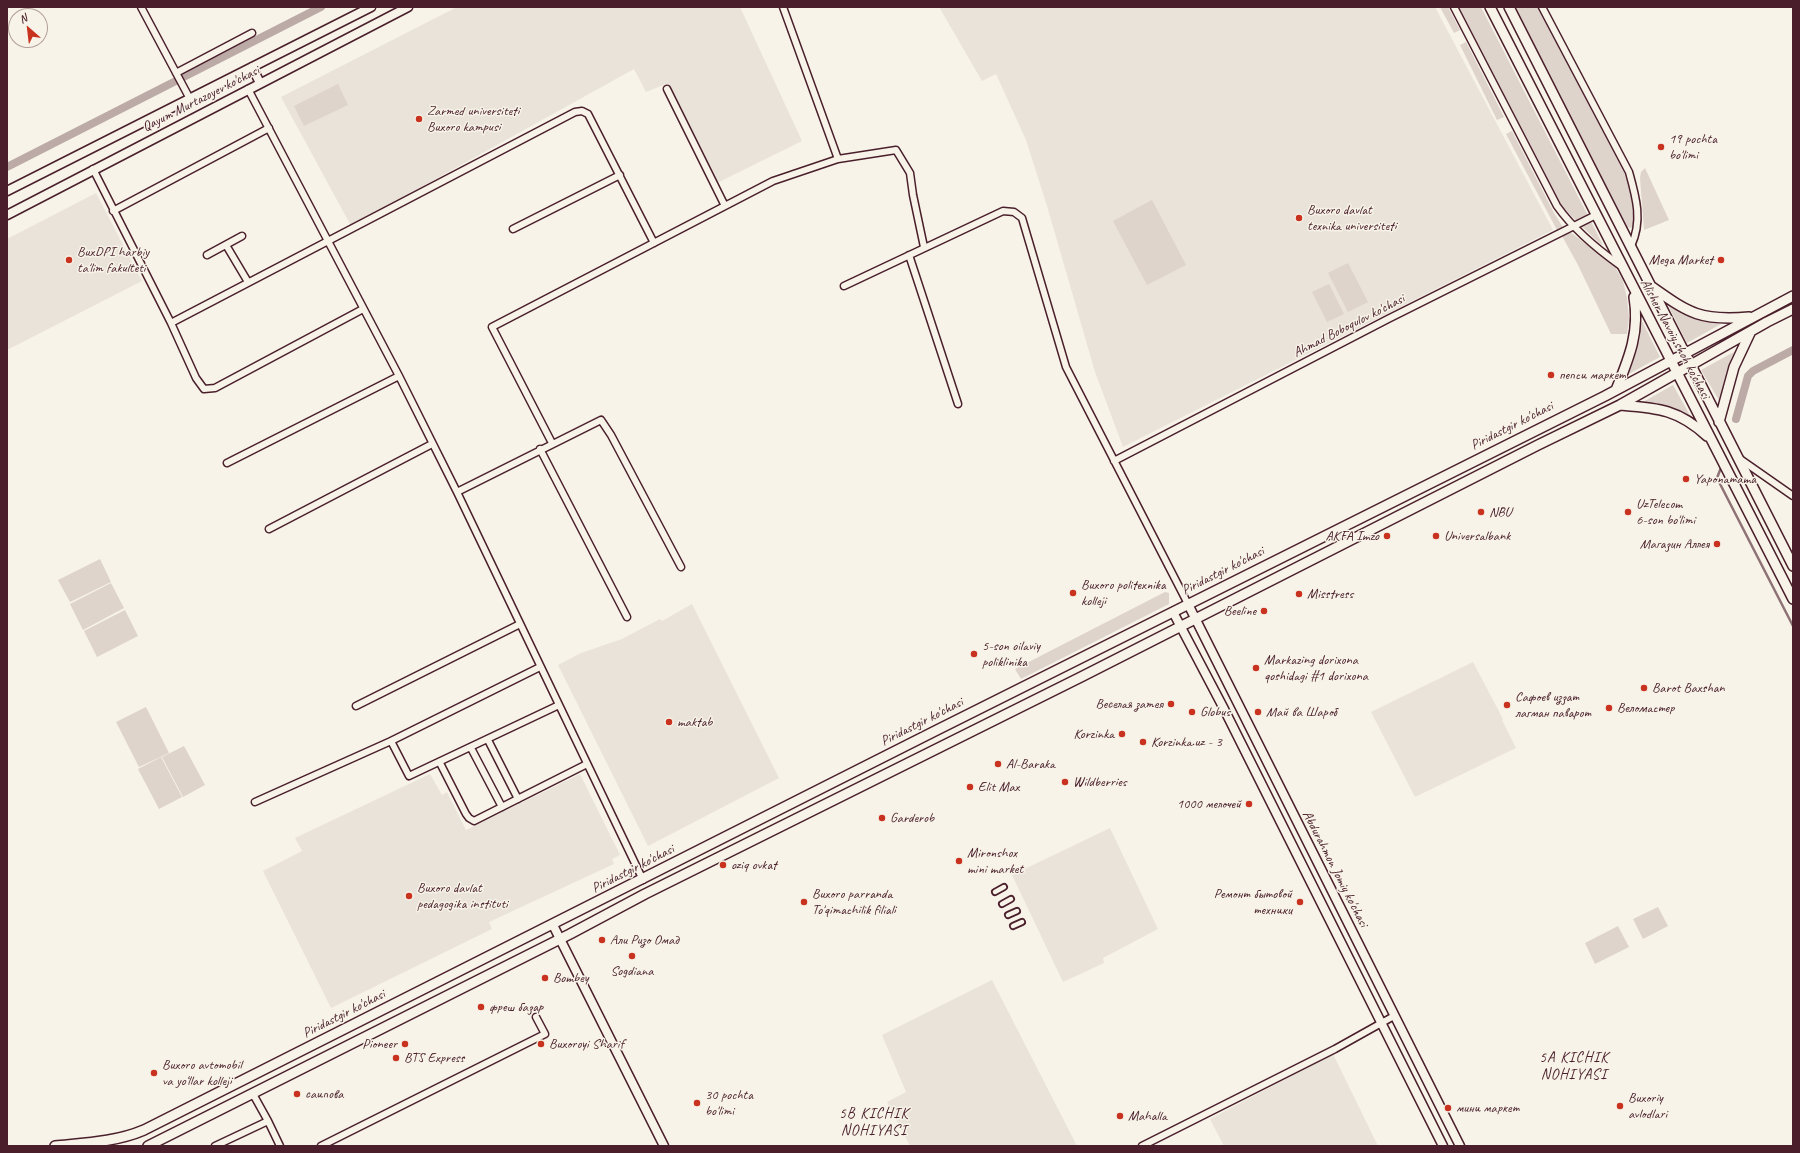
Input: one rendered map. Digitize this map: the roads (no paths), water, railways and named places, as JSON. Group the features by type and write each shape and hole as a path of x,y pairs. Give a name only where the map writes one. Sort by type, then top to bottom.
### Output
{"main road":[{"name":"Alisher Navoiy shoh ko'chasi","path":"1490,7 1633,290 1678,373 1793,599"},
{"name":"Alisher Navoiy shoh ko'chasi","path":"1509,7 1631,246 1690,366 1793,566"},
{"path":"1651,286 1694,314 1723,319 1752,317"},
{"path":"1616,390 1635,337 1637,314 1633,290"},
{"name":"Piridastgir ko'chasi","path":"55,1146 116,1139 130,1136 144,1130 1616,390 1793,296"},
{"name":"Piridastgir ko'chasi","path":"148,1146 560,939 645,894 917,760 1538,444 1620,405 1793,309"},
{"path":"1719,422 1727,388 1734,367 1750,333"},
{"path":"1620,405 1650,407 1672,413 1696,426 1711,440"}],"street":[{"path":"142,7 190,99"},
{"name":"Qayum Murtazoyev ko'chasi","path":"7,190 371,7"},
{"name":"Qayum Murtazoyev ko'chasi","path":"7,215 93,169 408,7"},
{"path":"783,7 838,159"},
{"path":"1454,7 1550,194 1565,217 1574,227 1597,248 1621,266"},
{"path":"1542,7 1628,172 1635,194 1639,219 1636,235 1631,246"},
{"path":"177,75 252,33"},
{"path":"252,67 260,83"},
{"path":"248,89 362,309 399,376 457,492 643,880"},
{"path":"667,89 725,206"},
{"path":"171,323 575,112 582,111 588,114 654,242"},
{"path":"113,211 269,128"},
{"path":"552,443 492,327 774,181 838,159 896,150 910,173 913,196 924,247"},
{"path":"93,169 171,323 196,378 204,389 215,388 362,309"},
{"path":"513,229 620,174"},
{"path":"844,286 924,247 1004,211 1014,212 1022,218 1066,367 1188,604"},
{"name":"Ahmad Boboqulov ko'chasi","path":"1114,461 1367,330 1596,215"},
{"path":"208,255 242,236"},
{"path":"226,245 248,282"},
{"path":"909,255 958,404"},
{"path":"227,463 399,376"},
{"path":"457,492 600,420 611,435 681,567"},
{"path":"269,529 432,444"},
{"path":"540,449 627,617"},
{"path":"1738,458 1793,496"},
{"name":"Abdurahmon Jomiy ko'chasi","path":"1188,604 1460,1146"},
{"name":"Abdurahmon Jomiy ko'chasi","path":"1173,612 1443,1146"},
{"path":"356,706 520,624"},
{"path":"255,802 391,741 540,667"},
{"path":"391,741 409,776 440,763 559,705"},
{"path":"488,740 518,799"},
{"path":"471,748 502,807"},
{"path":"440,763 469,818 474,821 587,764"},
{"path":"995,892 1004,887"},
{"path":"1002,904 1011,899"},
{"path":"1008,915 1017,911"},
{"path":"1013,926 1022,922"},
{"path":"553,925 664,1146"},
{"path":"1142,1146 1335,1049 1394,1016"},
{"path":"321,1146 545,1034 536,1017"},
{"path":"253,1094 280,1146"},
{"path":"215,1146 268,1121"}],"waterway":[{"path":"7,167 321,7"},
{"path":"1736,419 1748,376 1753,371 1793,350"},
{"path":"1722,465 1717,478 1793,626"}],"place":[{"name":"Zarmed universiteti Buxoro kampusi","path":"419,119"},
{"name":"19 pochta bo'limi","path":"1661,147"},
{"name":"Buxoro davlat texnika universiteti","path":"1299,218"},
{"name":"BuxDPI harbiy ta'lim fakulteti","path":"69,260"},
{"name":"Mega Market","path":"1721,260"},
{"name":"пепси маркет","path":"1551,375"},
{"name":"Yaponamama","path":"1686,479"},
{"name":"NBU","path":"1481,512"},
{"name":"UzTelecom 6-son bo'limi","path":"1628,512"},
{"name":"AKFA Imzo","path":"1387,536"},
{"name":"Universalbank","path":"1436,536"},
{"name":"Магазин Аллея","path":"1717,544"},
{"name":"Buxoro politexnika kolleji","path":"1073,593"},
{"name":"Misstress","path":"1299,594"},
{"name":"Beeline","path":"1264,611"},
{"name":"5-son oilaviy poliklinika","path":"974,654"},
{"name":"Markazing dorixona qoshidagi #1 dorixona","path":"1256,668"},
{"name":"Barot Baxshan","path":"1644,688"},
{"name":"Веселая затея","path":"1171,704"},
{"name":"Сафоев иззат лагман паварот","path":"1507,705"},
{"name":"Веломастер","path":"1609,708"},
{"name":"Globus","path":"1192,712"},
{"name":"Май ва Шароб","path":"1258,712"},
{"name":"maktab","path":"669,722"},
{"name":"Korzinka","path":"1122,734"},
{"name":"Korzinka.uz - 3","path":"1143,742"},
{"name":"Al-Baraka","path":"998,764"},
{"name":"Wildberries","path":"1065,782"},
{"name":"Elit Max","path":"970,787"},
{"name":"1000 мелочей","path":"1249,804"},
{"name":"Garderob","path":"882,818"},
{"name":"Mironshox mini market","path":"959,861"},
{"name":"oziq ovkat","path":"723,865"},
{"name":"Buxoro davlat pedagogika instituti","path":"409,896"},
{"name":"Buxoro parranda To'qimachilik filiali","path":"804,902"},
{"name":"Ремонт бытовой техники","path":"1300,902"},
{"name":"Али Ризо Омад","path":"602,940"},
{"name":"Sogdiana","path":"632,956"},
{"name":"Bombey","path":"545,978"},
{"name":"фреш базар","path":"481,1007"},
{"name":"Pioneer","path":"405,1044"},
{"name":"Buxoroyi Sharif","path":"541,1044"},
{"name":"BTS Express","path":"396,1058"},
{"name":"Buxoro avtomobil va yo‘llar kolleji","path":"154,1073"},
{"name":"саипова","path":"297,1094"},
{"name":"30 pochta bo'limi","path":"697,1103"},
{"name":"Buxoriy avlodlari","path":"1620,1106"},
{"name":"мини маркет","path":"1448,1108"},
{"name":"Mahalla","path":"1120,1116"}],"district":[{"name":"5A KICHIK NOHIYASI","path":"1574,1066"},
{"name":"5B KICHIK NOHIYASI","path":"874,1122"}]}
